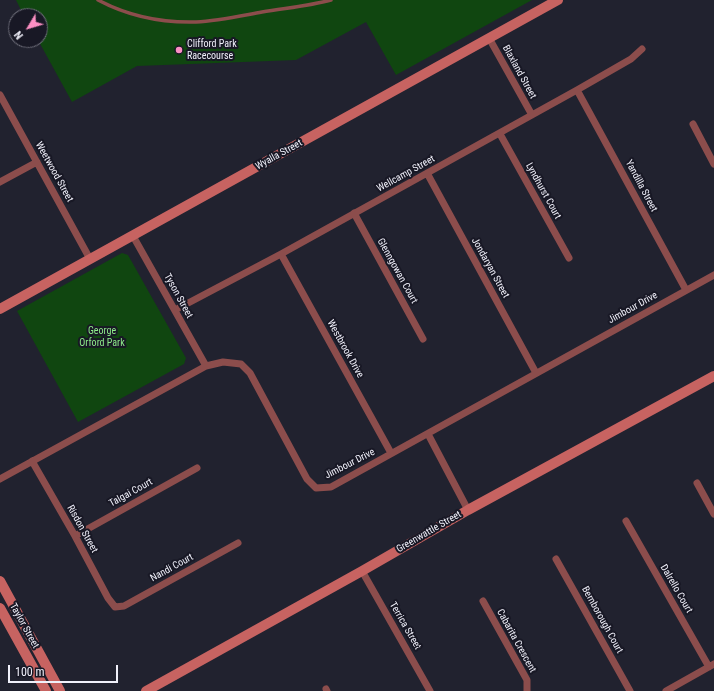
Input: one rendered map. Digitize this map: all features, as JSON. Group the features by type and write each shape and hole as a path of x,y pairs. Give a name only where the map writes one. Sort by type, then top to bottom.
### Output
{"street":[{"name":"Wyalla Street","path":"0,309 558,0"},
{"name":"Blaxland Street","path":"489,38 532,115"},
{"name":"Wellcamp Street","path":"175,310 281,254 500,134 631,60 642,49"},
{"name":"Yandilla Street","path":"577,90 686,290"},
{"name":"Weetwood Street","path":"0,95 90,259"},
{"path":"693,124 714,164"},
{"name":"Lyndhurst Court","path":"500,134 569,258"},
{"path":"0,182 36,162"},
{"name":"Jondaryan Street","path":"427,173 536,373"},
{"name":"Glenngowan Court","path":"354,213 423,339"},
{"name":"Tyson Street","path":"133,236 206,366"},
{"name":"Westbrook Drive","path":"281,254 391,454"},
{"name":"Jimbour Drive","path":"0,479 206,366 223,362 240,364 250,374 307,479 316,488 331,487 686,290 714,276"},
{"name":"Greenwattle Street","path":"146,691 362,571 468,510 714,376"},
{"path":"428,434 468,510"},
{"name":"Risdon Street","path":"32,461 75,536 108,598 115,607"},
{"name":"Talgai Court","path":"75,536 197,468"},
{"path":"696,483 714,514"},
{"name":"Dalrello Court","path":"626,521 712,666"},
{"name":"Nandi Court","path":"115,607 124,606 238,543"},
{"name":"Bernborough Court","path":"556,559 630,691"},
{"name":"Terrica Street","path":"362,571 430,691"},
{"name":"Taylor Street","path":"0,581 60,691"},
{"name":"Cabarita Crescent","path":"483,601 527,680 527,691"},
{"name":"Taylor Street","path":"0,608 46,691"},
{"path":"666,691 712,666"}],"lane":[{"path":"98,0 139,16 166,21 189,22 212,20 331,0"}],"green space":[{"name":"Clifford Park Racecourse","path":"16,0 532,0 396,75 366,22 296,60 137,66 72,102 42,48 48,48 48,8 20,8"},
{"name":"George Orford Park","path":"122,253 128,255 186,358 184,364 78,422 17,311"}],"place":[{"name":"Clifford Park Racecourse","path":"179,50"}]}
